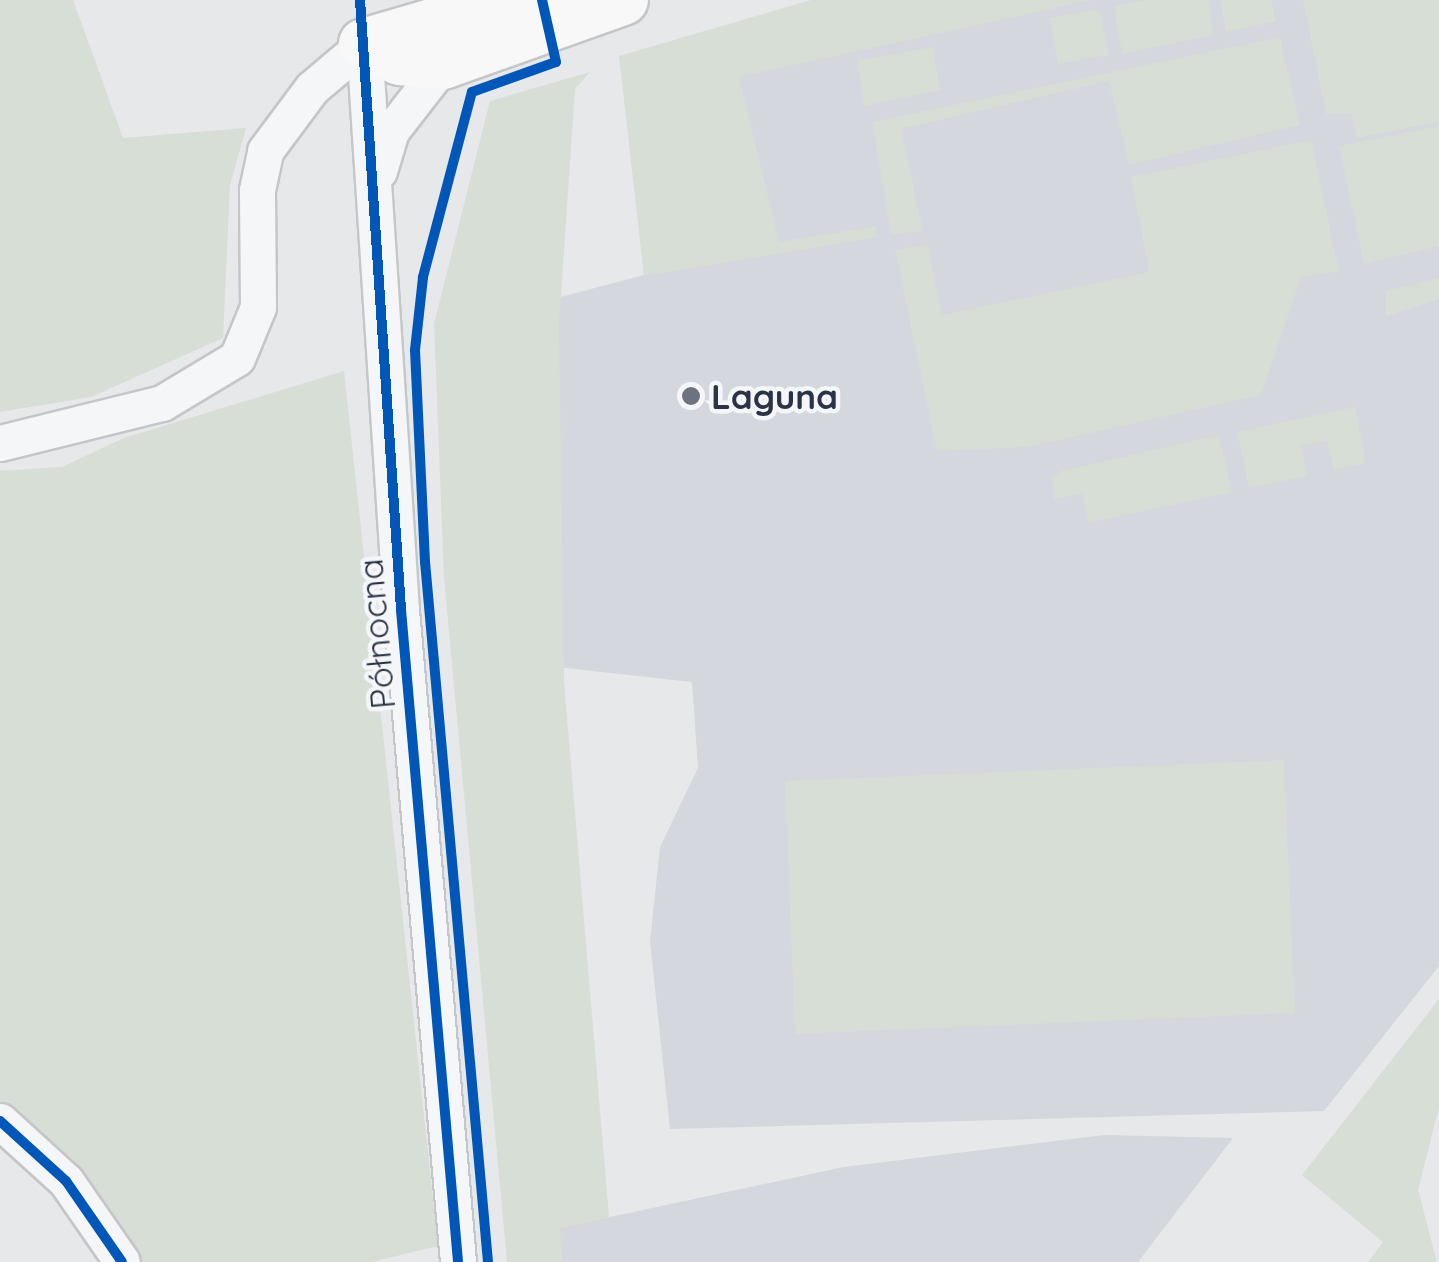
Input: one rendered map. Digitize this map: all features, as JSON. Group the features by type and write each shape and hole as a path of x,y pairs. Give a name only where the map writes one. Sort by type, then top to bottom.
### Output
{"street":[{"path":"0,442 162,403 237,358 258,307 257,190 265,151 362,22 514,0"},
{"path":"362,22 400,60 444,64 623,0"},
{"name":"Północna","path":"362,22 458,1262"},
{"path":"373,191 391,131 444,64"},
{"path":"0,1122 66,1181 122,1262"}],"shaded area":[{"path":"0,0 73,0 123,138 246,128 230,185 223,338 91,397 0,412"},
{"path":"811,0 1092,0 739,77 779,242 876,226 877,237 644,276 619,56"},
{"path":"904,0 1439,0 1439,966 1324,1111 670,1129 650,941 660,847 698,768 692,682 557,667 553,299 644,275 625,82"},
{"path":"1143,0 1208,0 1214,35 1122,54 1114,6"},
{"path":"1220,0 1271,0 1276,21 1226,32"},
{"path":"1303,0 1439,0 1439,122 1357,138 1351,114 1326,114"},
{"path":"1099,9 1109,55 1058,64 1049,18"},
{"path":"1280,37 1300,125 1129,165 1109,81 901,129 923,231 891,234 872,122"},
{"path":"933,47 940,90 864,106 857,60"},
{"path":"590,72 575,89 559,324 564,682 609,1217 560,1228 562,1262 507,1262 444,577 434,324 490,101"},
{"path":"1439,126 1439,246 1364,264 1339,146"},
{"path":"1311,140 1339,271 1301,277 1261,395 1028,447 937,451 895,250 927,244 942,315 1149,272 1131,177"},
{"path":"1439,278 1439,299 1386,316 1386,291"},
{"path":"344,371 438,1246 372,1262 140,1262 0,1108 0,471 62,467 124,438"},
{"path":"1355,407 1366,463 1334,470 1327,440 1301,446 1307,476 1249,488 1237,432"},
{"path":"1219,435 1232,492 1089,523 1082,494 1054,499 1052,477 1061,471"},
{"path":"1284,760 1295,1013 795,1034 785,781"},
{"path":"1439,999 1439,1107 1418,1190 1437,1262 1368,1262 1383,1242 1302,1175"},
{"path":"1104,1135 1233,1138 1138,1262 562,1262 559,1228 844,1167"}],"cycle path":[{"path":"360,0 401,610 458,1262"},
{"path":"488,1262 425,562 415,350 423,277 472,92 556,62 542,0"},
{"path":"0,1121 66,1181 122,1262"}],"place":[{"name":"Laguna","path":"691,396"}]}
